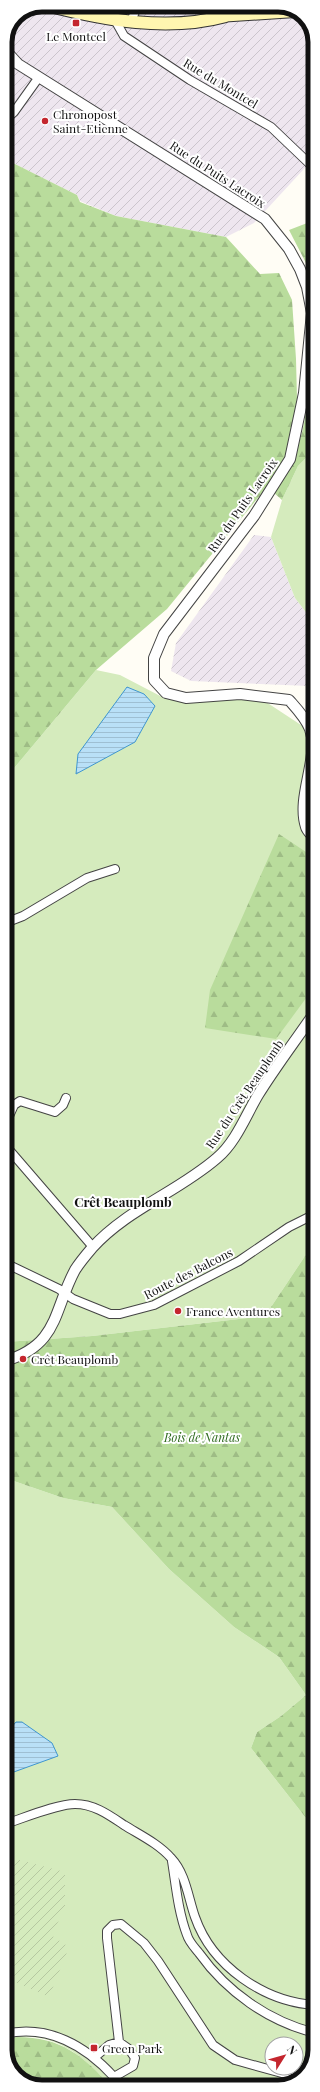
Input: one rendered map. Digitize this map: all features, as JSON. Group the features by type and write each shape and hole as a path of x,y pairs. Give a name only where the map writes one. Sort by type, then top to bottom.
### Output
{"main road":[{"path":"78,12 115,20 131,21 280,12"}],"street":[{"path":"131,21 135,12"},
{"name":"Rue du Montcel","path":"115,20 124,36 190,80 271,128 308,162"},
{"name":"Rue du Puits Lacroix","path":"12,57 18,64 265,219 289,249 308,292"},
{"path":"12,114 39,77"},
{"name":"Rue du Puits Lacroix","path":"308,357 304,398 290,459 254,516 164,634 154,658 154,680 166,693 186,698 240,694 289,700 305,718 308,726"},
{"name":"Rue du Puits Lacroix","path":"308,775 303,811 306,828 308,830"},
{"path":"12,920 23,916 87,878 115,869"},
{"name":"Rue du Crêt Beauplomb","path":"12,1358 28,1352 44,1338 56,1319 76,1269 93,1247 128,1217 195,1175 219,1157 231,1142 281,1060 308,1022"},
{"path":"12,1109 14,1105 20,1101 55,1112 63,1105 66,1098"},
{"path":"12,1153 93,1247"},
{"name":"Route des Balcons","path":"12,1268 73,1299 115,1315 148,1307 239,1261 289,1228 308,1218"},
{"path":"12,1822 64,1806 83,1805 104,1812 171,1858 181,1873 202,1934 228,1966 255,1986 279,1998 291,2002 308,2004"},
{"path":"171,1858 176,1896 187,1937 210,1968 238,1995 274,2018 308,2030"},
{"path":"12,2033 30,2031 50,2034 67,2041 95,2057 114,2077 125,2072 132,2066 135,2058 129,2049 119,2042 107,1938 107,1931 113,1925 121,1924 144,1943 158,1961 213,2045 235,2060 293,2076"},
{"path":"95,2057 109,2046 119,2042"}],"shaded area":[{"path":"42,12 280,12 290,14 298,19 302,24 308,38 308,165 254,223 226,237 116,216 80,201 77,195 12,162 12,42 14,30 25,17 30,14"},
{"path":"254,535 271,537 295,598 308,615 308,686 191,681 171,671 176,643"}],"green space":[{"path":"12,162 77,195 80,202 116,216 226,237 260,274 279,273 292,300 297,399 287,458 262,493 167,609 96,670 12,771 12,570 14,567 12,567"},
{"path":"308,223 308,267 289,230"},
{"path":"308,403 308,456 298,466 282,500 273,492 293,461 302,433"},
{"path":"308,456 308,615 295,598 271,537 282,500 298,466"},
{"path":"96,670 120,675 166,699 263,700 301,725 308,722 308,1252 265,1316 92,1336 12,1342 12,771"},
{"path":"279,834 308,853 308,996 276,1039 205,1028 210,990"},
{"name":"Bois de Nantas","path":"308,1252 308,1821 251,1748 257,1732 281,1716 306,1695 279,1657 234,1627 169,1569 112,1507 63,1498 12,1480 12,1342 92,1336 265,1316"},
{"path":"12,1480 63,1498 112,1507 169,1569 234,1627 279,1657 306,1695 281,1716 257,1732 251,1748 308,1821 308,2050 304,2065 304,2036 264,2036 264,2076 293,2076 282,2080 105,2080 89,2064 65,2047 52,2041 37,2038 12,2038"},
{"path":"12,1858 65,1872 65,1909 51,1935 69,1947 49,1997 12,1981"},
{"path":"12,2038 46,2040 70,2050 91,2066 105,2080 40,2080 30,2078 22,2073 16,2065 12,2054"}],"water":[{"path":"127,687 144,694 155,706 135,742 76,774 78,754"},
{"path":"16,1722 22,1722 52,1743 58,1756 12,1773 12,1727"}],"place":[{"name":"Le Montcel","path":"76,23"},
{"name":"Chronopost Saint-Etienne","path":"45,121"},
{"name":"France Aventures","path":"178,1311"},
{"name":"Crêt Beauplomb","path":"23,1359"},
{"name":"Green Park","path":"94,2048"}],"district":[{"name":"Crêt Beauplomb","path":"123,1201"}]}
